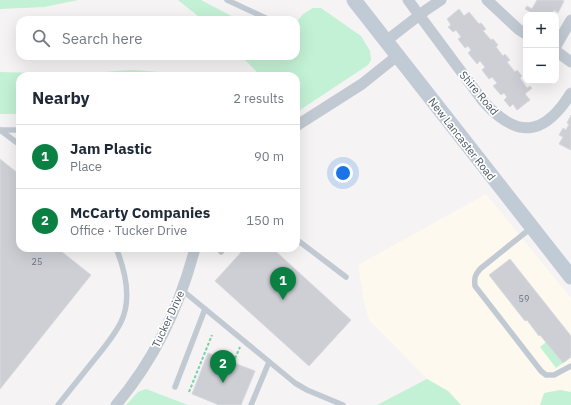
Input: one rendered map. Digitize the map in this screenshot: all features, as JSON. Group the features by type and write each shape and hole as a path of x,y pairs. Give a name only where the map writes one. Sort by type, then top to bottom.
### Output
{"main road":[{"name":"New Lancaster Road","path":"354,0 571,277"}],"street":[{"name":"Shire Road","path":"408,0 483,101 493,112 507,123 517,127 534,128 546,122 562,108 571,93"},
{"path":"386,41 441,0"},
{"path":"487,0 523,32"},
{"path":"559,41 571,20"},
{"path":"559,53 571,62"},
{"path":"300,123 362,84 397,56"},
{"name":"Tucker Drive","path":"116,405 136,379 162,338 182,290 193,252"}],"lane":[{"path":"227,0 261,16"},
{"path":"0,130 16,130"},
{"path":"0,130 16,142"},
{"path":"532,228 475,274 475,286 546,376 554,375 571,366"},
{"path":"300,242 346,277"},
{"path":"58,405 112,338 121,321 125,305 126,285 123,268 117,252"},
{"path":"182,290 301,387 343,405"},
{"path":"175,387 205,309"},
{"path":"251,405 270,362"}],"path":[{"path":"189,392 212,335"},
{"path":"233,363 243,340"},
{"path":"204,354 208,355"}],"shaded area":[{"path":"486,194 571,298 571,405 461,405 448,391 427,379 369,320 364,302 358,265"}],"green space":[{"path":"0,0 78,0 44,7 0,9"},
{"path":"178,0 201,0 231,16 198,16"},
{"path":"313,8 321,8 361,36 370,51 371,60 368,65 300,110 300,72 257,72 245,60 300,60 300,18 303,14"},
{"path":"132,70 160,72 104,72"},
{"path":"0,72 16,72 16,114 0,114"},
{"path":"546,342 563,363 556,368 540,347"},
{"path":"427,379 448,391 461,405 377,405"},
{"path":"146,389 188,405 126,405 138,392"},
{"path":"560,390 571,392 571,405 540,405 544,393"}],"building":[{"path":"537,0 564,1 558,12 554,10 553,12 530,12 525,9 527,6 532,9"},
{"path":"459,9 464,16 469,12 479,24 481,23 486,29 483,31 498,45 496,47 503,56 505,54 510,60 507,62 515,72 517,70 522,76 520,78 523,84 527,88 530,86 532,88 525,94 530,100 517,110 513,104 510,107 504,100 507,97 504,93 501,95 493,86 497,83 492,77 489,79 482,70 485,67 480,61 477,64 468,53 471,50 468,46 465,48 458,39 461,37 456,30 453,32 448,27 451,25 447,19"},
{"path":"571,115 571,150 559,144 563,137 559,135 563,128 566,130 569,124 567,123"},
{"path":"0,159 16,172 16,252 62,252 91,275 0,389"},
{"path":"241,252 276,252 351,320 309,366 215,281"},
{"path":"510,259 571,336 571,357 563,363 527,320 525,321 489,275"},
{"path":"208,353 255,371 241,405 219,405 192,394"}],"place":[{"name":"Jam Plastic","path":"283,300"},
{"name":"McCarty Companies","path":"223,383"}]}
